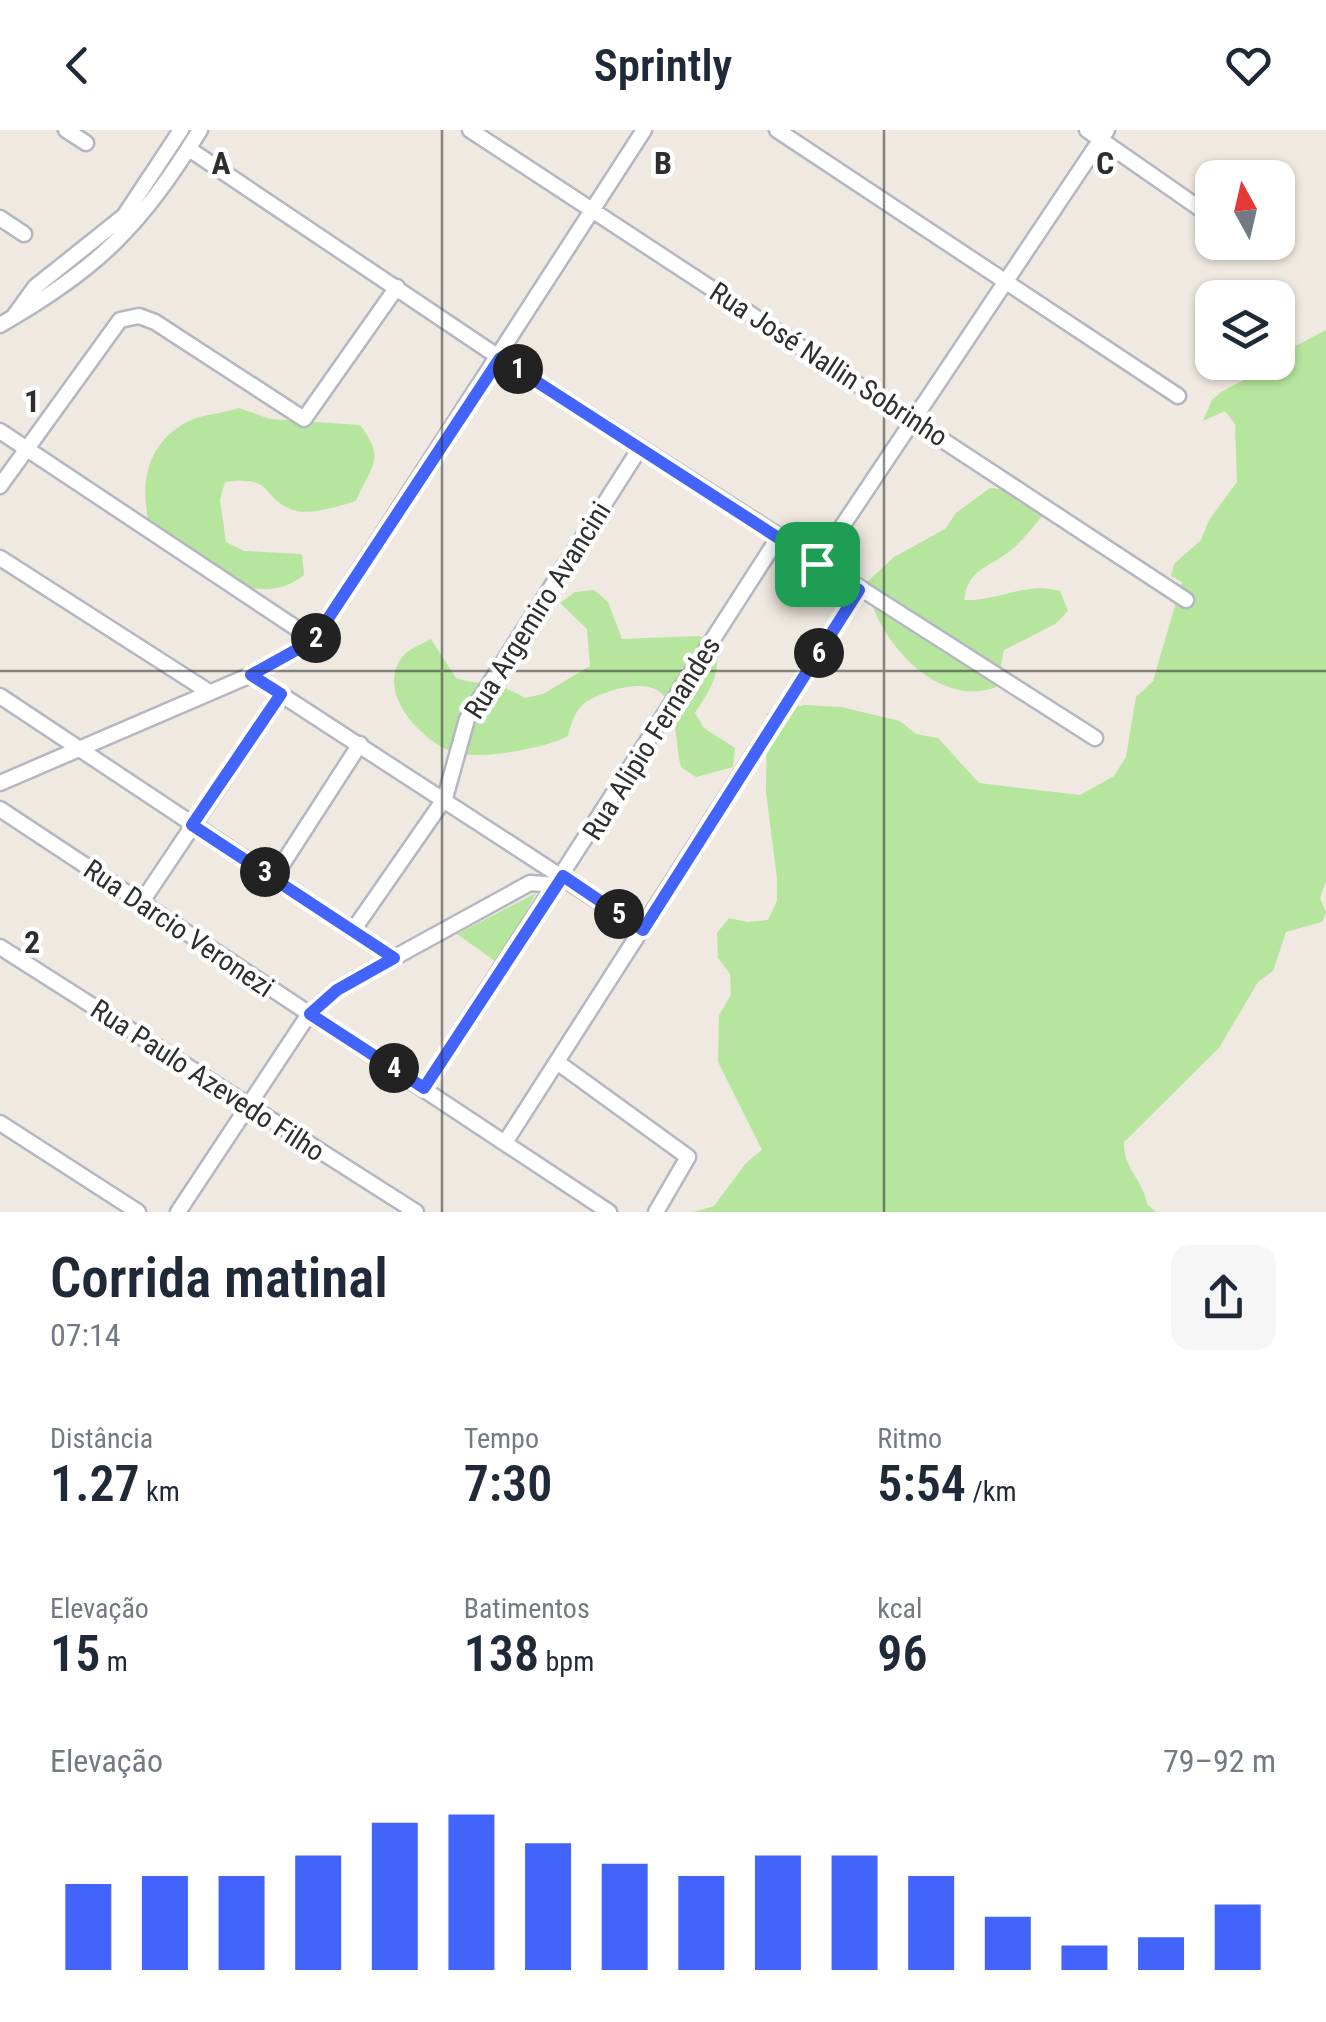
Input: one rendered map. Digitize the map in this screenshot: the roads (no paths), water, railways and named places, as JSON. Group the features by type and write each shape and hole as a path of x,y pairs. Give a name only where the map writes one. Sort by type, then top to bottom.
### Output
{"street":[{"path":"66,130 86,143"},
{"path":"14,317 35,287 124,216 181,130"},
{"path":"0,325 84,274 108,252 134,226 200,130"},
{"name":"Rua José Nallin Sobrinho","path":"470,130 1186,600"},
{"path":"0,783 251,675 314,640 644,130"},
{"path":"777,130 1178,396"},
{"path":"1087,130 1104,135 1195,203"},
{"path":"817,564 911,418 1009,281 1104,135"},
{"path":"189,149 500,358 1095,738"},
{"path":"0,218 24,234"},
{"path":"0,486 120,320 140,316 176,334 304,419 397,286"},
{"path":"0,431 314,640"},
{"name":"Rua Argemiro Avancini","path":"354,929 445,798 467,719 640,448"},
{"name":"Rua Alipio Fernandes","path":"424,1088 778,538"},
{"path":"0,558 210,692"},
{"path":"506,1141 859,590"},
{"path":"251,675 445,798 560,881 643,930"},
{"path":"141,903 281,694"},
{"path":"0,696 78,752 394,958"},
{"path":"274,877 360,744"},
{"name":"Rua Darcio Veronezi","path":"0,809 609,1212"},
{"path":"178,1212 310,1014 337,990 530,882 560,881"},
{"name":"Rua Paulo Azevedo Filho","path":"0,947 412,1210"},
{"path":"557,1062 688,1157 656,1212"},
{"path":"0,1123 138,1212"}]}
